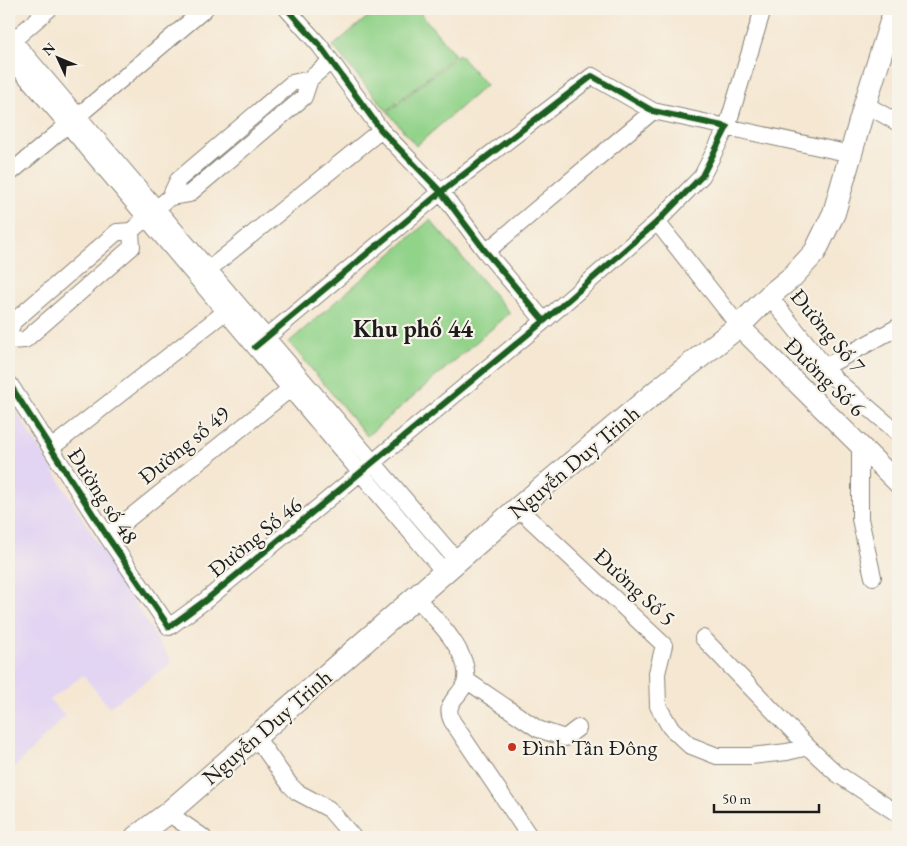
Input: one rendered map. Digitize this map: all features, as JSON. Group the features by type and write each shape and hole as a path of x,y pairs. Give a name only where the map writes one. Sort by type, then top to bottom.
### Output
{"main road":[{"name":"Nguyễn Duy Trinh","path":"136,837 168,813 518,508 658,390 739,326 769,296 792,277 815,252 834,213 894,9"}],"street":[{"path":"49,9 11,42 73,120 152,213 225,312 261,342 290,389 367,468"},
{"path":"9,174 205,9"},
{"path":"287,9 331,61 381,130 441,192 486,252 544,321"},
{"name":"Đường Số 46","path":"170,628 544,321 657,222 702,176 727,127 763,9"},
{"path":"9,57 73,120"},
{"path":"9,335 13,322 117,232 131,231 170,197 178,180 292,83 310,79 331,61"},
{"path":"261,342 441,192 592,76 653,112 851,154"},
{"path":"865,104 898,123"},
{"path":"486,252 653,112"},
{"path":"208,270 381,130"},
{"path":"152,213 208,270 261,342 451,568"},
{"path":"657,222 739,326"},
{"path":"9,341 25,340 132,247 131,231"},
{"name":"Đường Số 7","path":"769,296 835,379 898,433"},
{"path":"50,448 225,312"},
{"name":"Đường Số 6","path":"739,326 898,483"},
{"path":"825,368 898,327"},
{"name":"Đường số 48","path":"9,383 107,536 170,628"},
{"name":"Đường số 49","path":"107,536 290,389"},
{"path":"860,444 860,519 873,577"},
{"name":"Đường Số 5","path":"518,508 664,645 657,673 658,706 670,727 689,745 717,756 751,756 787,752 808,747"},
{"path":"416,598 438,621 456,644 464,664 466,680 450,706 450,716 530,837"},
{"path":"703,638 808,747 836,773 898,814"},
{"path":"466,680 538,729 565,738 578,728"},
{"path":"256,737 290,786 297,792 329,809 353,837"},
{"path":"168,813 203,837"}],"shaded area":[{"path":"9,399 172,663 109,707 83,675 50,700 65,716 9,773"}],"green space":[{"path":"377,9 417,9 455,55 387,111 333,46"},
{"path":"459,54 486,85 416,146 388,112"},
{"path":"430,220 510,313 367,436 289,342"}],"cycle path":[{"path":"287,9 320,46 381,130 441,192 592,76 653,111 727,127 702,176 657,222 544,321"},
{"path":"9,383 107,536 169,627 206,600 544,321 486,252 441,192 255,347"}],"place":[{"name":"Đình Tân Đông","path":"512,747"}],"district":[{"name":"Khu phố 44","path":"413,328"}]}
